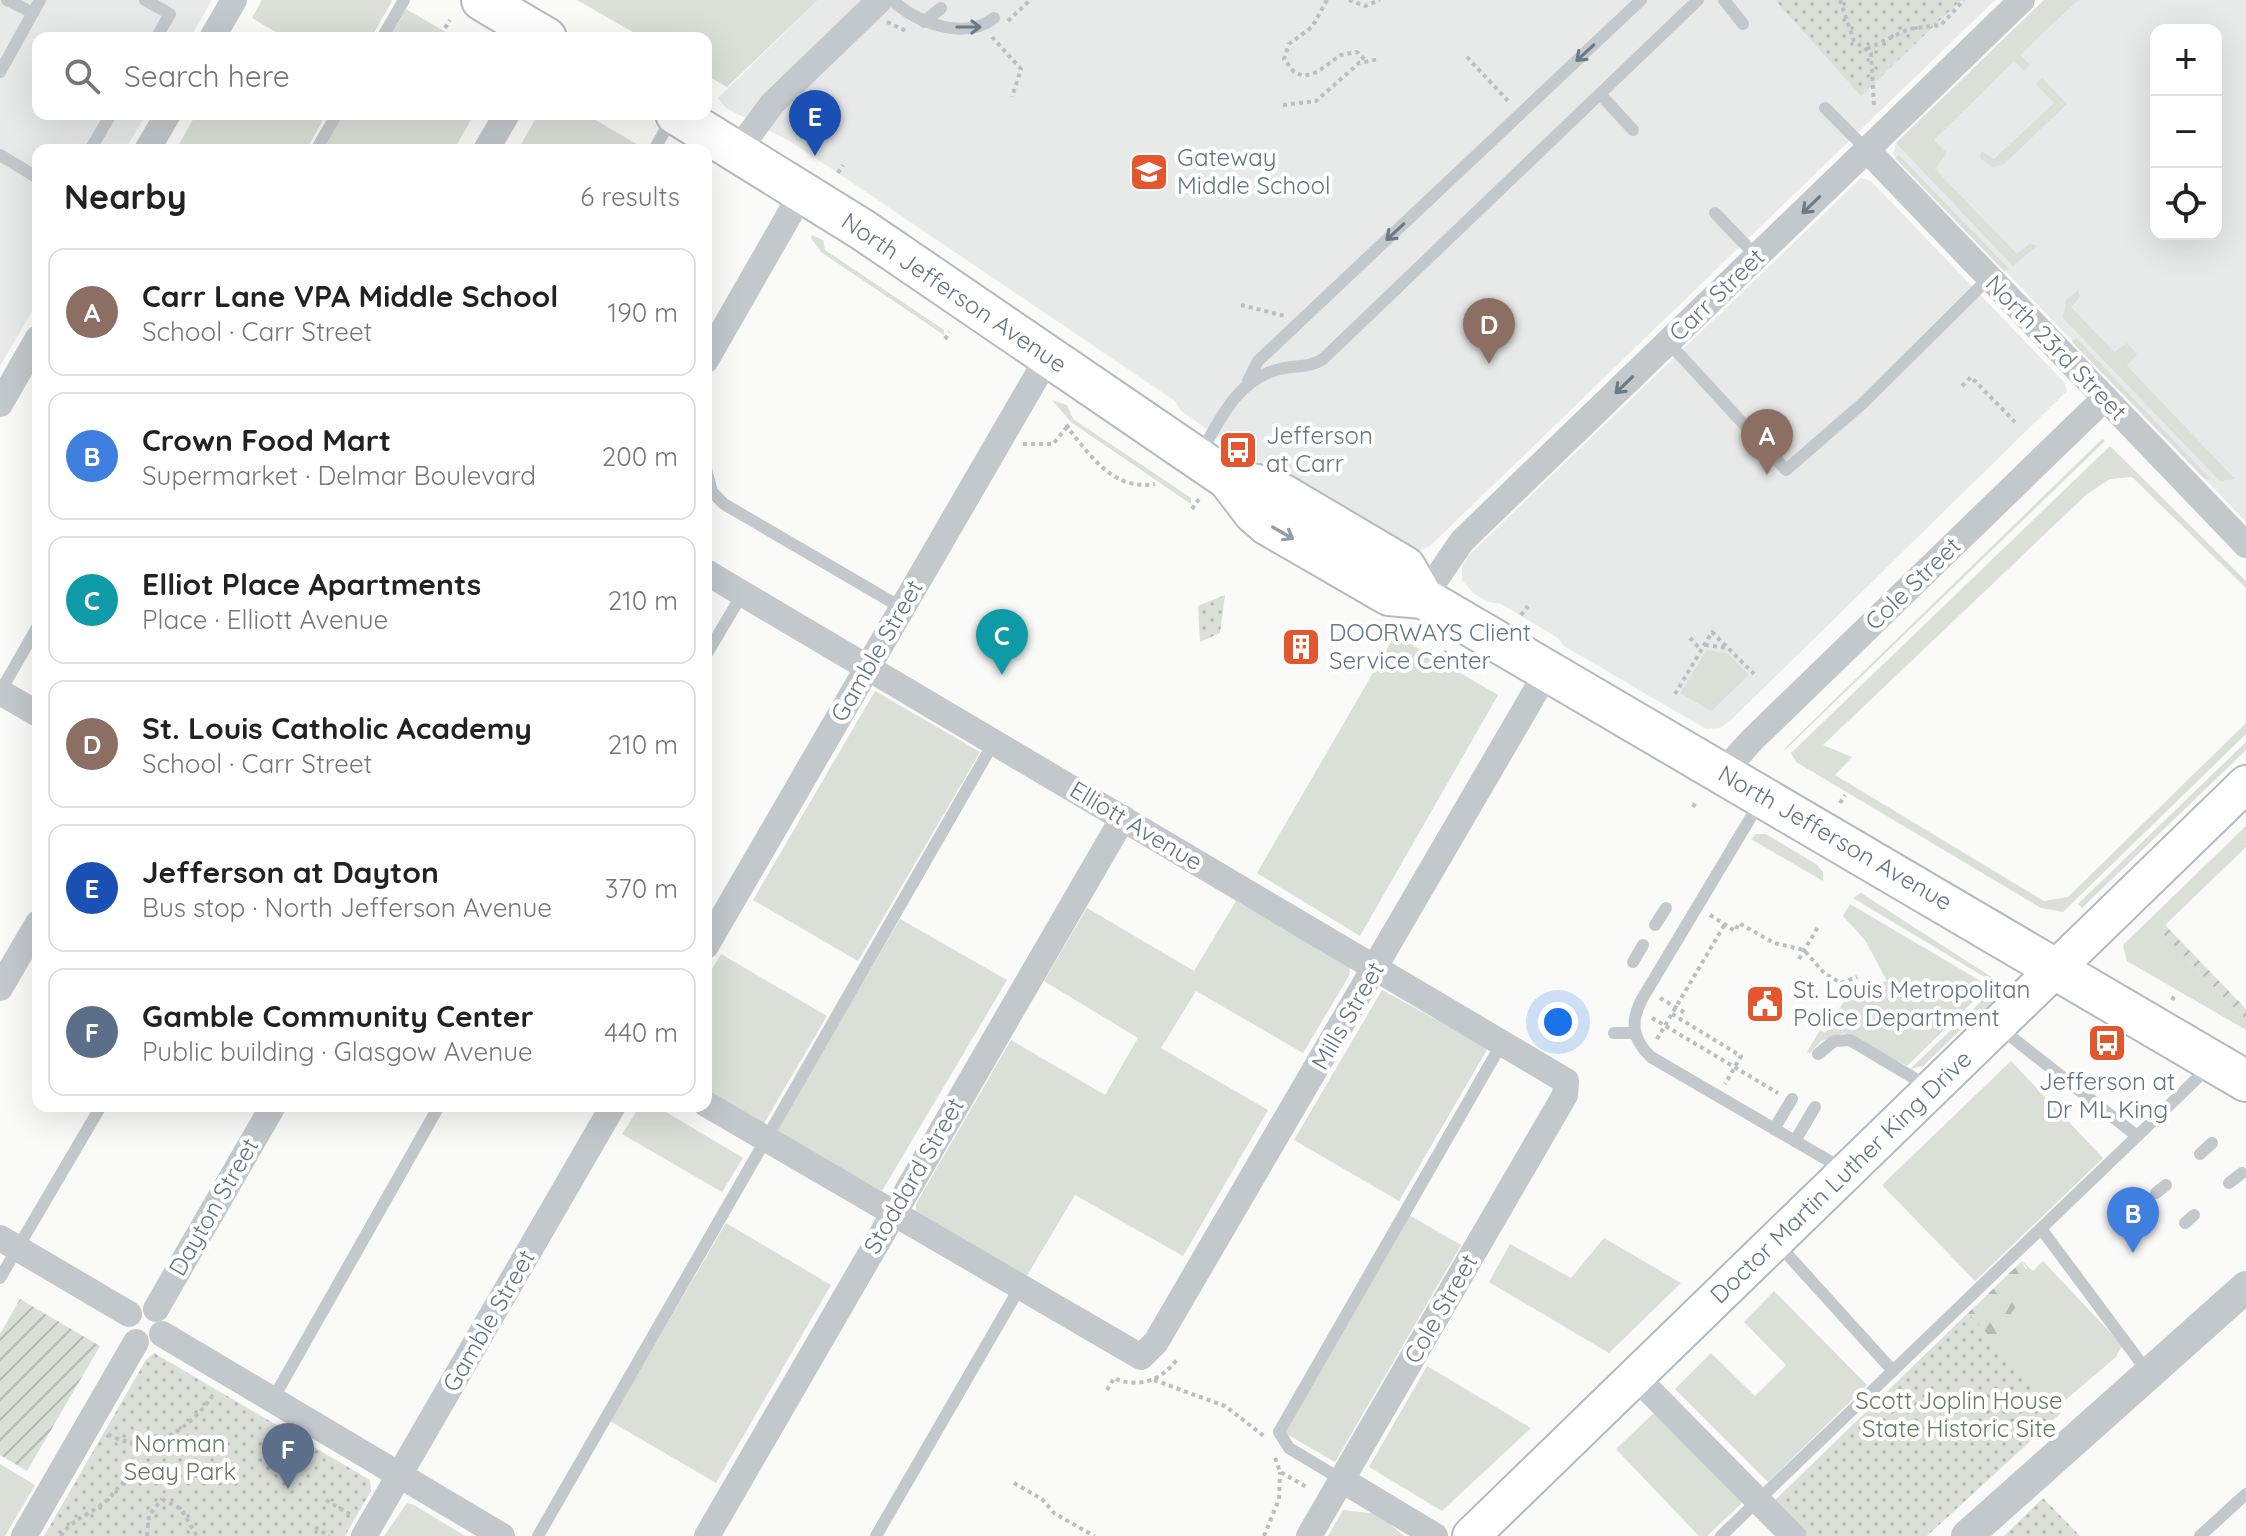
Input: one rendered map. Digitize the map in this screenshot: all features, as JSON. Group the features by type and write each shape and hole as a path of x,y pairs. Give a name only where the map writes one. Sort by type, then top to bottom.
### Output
{"main road":[{"path":"466,10 529,32"},
{"name":"North Jefferson Avenue","path":"686,120 803,191 1048,357 1208,479 1267,487 1285,496 1405,567 1423,598 1548,670 1710,786 1764,796 2230,1071"},
{"name":"Doctor Martin Luther King Drive","path":"1471,1536 2246,784"}],"street":[{"path":"215,32 234,0"},
{"path":"738,150 772,104 880,0"},
{"name":"Carr Street","path":"1423,598 1462,541 2022,0"},
{"path":"150,144 164,120"},
{"path":"490,144 504,120"},
{"name":"North 23rd Street","path":"1867,150 2246,545"},
{"path":"712,350 803,191"},
{"path":"0,404 8,373 32,345"},
{"name":"Gamble Street","path":"712,936 1048,357"},
{"name":"Cole Street","path":"1710,786 1752,740 2105,398"},
{"name":"Elliott Avenue","path":"712,575 1566,1081"},
{"name":"Mills Street","path":"1147,1368 1156,1342 1548,670"},
{"path":"0,692 32,711"},
{"name":"Stoddard Street","path":"707,1536 1123,818"},
{"path":"0,988 32,933"},
{"name":"Cole Street","path":"1309,1536 1565,1095 1566,1081"},
{"path":"712,1107 1020,1287 1147,1368"},
{"name":"Dayton Street","path":"159,1322 270,1112"},
{"name":"Gamble Street","path":"357,1525 400,1474 610,1112"},
{"path":"9,1243 129,1314"},
{"path":"1967,1536 2246,1287"},
{"path":"136,1342 126,1327 129,1314 144,1306 159,1322 273,1399 502,1536"},
{"path":"136,1342 154,1343 159,1322"},
{"path":"24,1536 136,1342"},
{"path":"1635,1376 1793,1536"},
{"path":"1342,1480 1435,1536"}],"lane":[{"path":"7,0 33,13"},
{"path":"0,72 40,0"},
{"path":"145,0 170,14 160,32"},
{"path":"385,32 404,0"},
{"path":"892,0 924,22 974,28 994,18"},
{"path":"1208,479 1258,361 1641,0"},
{"path":"1247,381 1269,371 1315,364 1323,359 1698,0"},
{"path":"1724,0 1743,24"},
{"path":"924,22 941,8"},
{"path":"1600,94 1633,130"},
{"path":"1825,108 1867,150"},
{"path":"94,144 108,120"},
{"path":"320,144 334,120"},
{"path":"658,144 672,120"},
{"path":"0,155 32,174"},
{"path":"1715,213 1757,257"},
{"path":"1668,342 1786,470 1863,403 1989,278"},
{"path":"712,492 724,504 902,608"},
{"path":"712,645 743,593"},
{"path":"0,692 32,636"},
{"path":"538,1536 994,742"},
{"path":"1764,796 1642,999 1633,1022 1634,1033 1651,1057 1846,1171"},
{"path":"1655,925 1666,908"},
{"path":"1633,962 1643,945"},
{"path":"1997,1026 2137,1136"},
{"path":"1614,1033 1634,1033"},
{"path":"1818,1054 1834,1041 1850,1040 1932,1089"},
{"path":"1342,1480 1289,1448 1279,1432 1502,1043"},
{"path":"1721,1536 2137,1136 2230,1071"},
{"path":"1774,1129 1788,1098"},
{"path":"1795,1141 1815,1107"},
{"path":"0,1278 9,1243 97,1112"},
{"path":"273,1399 436,1112"},
{"path":"2200,1154 2212,1143"},
{"path":"2229,1183 2242,1173"},
{"path":"2042,1230 2148,1373"},
{"path":"1774,1240 1893,1371"},
{"path":"876,1536 1020,1287"},
{"path":"2200,1536 2246,1494"}],"path":[{"path":"1327,0 1312,27 1289,44 1284,59 1286,64 1304,76 1348,52 1357,52 1366,61"},
{"path":"1349,0 1365,6 1380,0"},
{"path":"1840,0 1854,41 1871,53 1874,105"},
{"path":"1866,49 1909,29 1941,25 1964,0"},
{"path":"445,28 466,10"},
{"path":"992,37 1021,69 1012,97"},
{"path":"1467,57 1510,103"},
{"path":"1283,105 1316,101 1349,70 1366,61 1379,59"},
{"path":"838,173 843,165"},
{"path":"1241,305 1287,316"},
{"path":"945,339 950,332"},
{"path":"1962,386 1971,377 2015,422"},
{"path":"1023,444 1053,444 1068,426 1106,475 1143,486 1155,484"},
{"path":"1192,509 1208,479"},
{"path":"1521,615 1528,606"},
{"path":"1675,694 1712,632 1754,674"},
{"path":"1690,638 1703,648 1729,649"},
{"path":"1441,659 1446,651"},
{"path":"1693,807 1710,786"},
{"path":"1840,803 1845,795"},
{"path":"1707,913 1735,931 1739,923 1774,943 1804,950 1825,974 1841,983 1857,977"},
{"path":"1655,1042 1725,924"},
{"path":"1799,959 1818,927"},
{"path":"2172,1000 2176,993"},
{"path":"1658,997 1687,1014"},
{"path":"1672,1014 1741,1056 1724,1086"},
{"path":"1648,1015 1788,1098"},
{"path":"1147,1368 1225,1406 1243,1417 1268,1441"},
{"path":"108,1434 126,1443 149,1443 193,1421 215,1392"},
{"path":"149,1443 151,1451"},
{"path":"1264,1536 1279,1499 1280,1472 1274,1454"},
{"path":"1280,1472 1307,1487"},
{"path":"61,1536 70,1524 99,1507 120,1484 134,1477"},
{"path":"1014,1483 1042,1499 1054,1513 1094,1536"},
{"path":"147,1536 149,1515 161,1497 181,1509 197,1536"},
{"path":"326,1500 357,1525"},
{"path":"315,1527 329,1536"}],"shaded area":[{"path":"0,0 212,0 193,32 32,32 32,120 142,120 128,144 32,144 32,311 0,366"},
{"path":"818,0 1995,0 1430,546 1413,553 1256,463 1181,411 1175,401 838,173 791,142 726,108 718,98"},
{"path":"2044,0 2246,0 2246,522 1893,154 1896,143"},
{"path":"1861,178 1871,181 2064,382 2067,391 1731,720 1720,728 1706,729 1564,646 1558,638 1501,604 1488,602 1473,593 1462,580 1462,567 1468,556"}],"green space":[{"path":"262,0 392,1 374,32 276,32 252,18"},
{"path":"577,0 818,0 727,87 712,78 712,32 633,32"},
{"path":"1775,0 1961,0 1861,96"},
{"path":"2044,0 2078,0 2020,55 2030,65 2024,71 2014,61 1934,140 1947,153 1935,169 2017,254 2030,243 2037,246 2013,266 1896,143"},
{"path":"406,9 446,32 393,32"},
{"path":"2042,78 2067,104 2003,165 1992,167 1980,158 1981,151 1994,159 2054,103 2036,84"},
{"path":"193,120 323,120 309,144 179,144"},
{"path":"340,120 471,120 457,144 326,144"},
{"path":"535,120 595,120 637,144 521,144"},
{"path":"1899,155 2009,269 2004,271 1895,158"},
{"path":"812,235 823,240 825,250 944,330 944,335 821,252"},
{"path":"2078,290 2080,297 2071,307 2114,352 2127,343 2137,354 2127,366 2235,479 2220,481 2063,318 2066,300"},
{"path":"2076,338 2210,479 2205,479 2072,342"},
{"path":"1052,400 1067,405 1073,419 1191,498 1191,504 1071,422"},
{"path":"2102,439 2105,441 1783,752 1787,746"},
{"path":"2110,446 2246,581 2246,588 2132,477 2110,479 2087,494 1823,745 1852,757 1835,775 2044,901 2068,897 2246,723 2246,734 2063,912 2041,908 1796,762 1791,753"},
{"path":"1225,595 1220,633 1200,642 1198,606"},
{"path":"1395,635 1498,695 1360,936 1257,873"},
{"path":"1707,650 1728,654 1749,675 1711,711 1680,693"},
{"path":"875,691 980,752 858,961 753,900"},
{"path":"2246,742 2246,750 2082,908 2078,904"},
{"path":"2246,826 2246,847 2165,925 2162,933 2246,1020 2246,1030 2127,961 2123,945"},
{"path":"1756,834 1766,834 1816,864 1823,872 1823,881 1751,839"},
{"path":"1861,893 1996,980 1993,982 1853,898"},
{"path":"1236,901 1342,962 1350,968 1349,976 1303,1053 1196,991 1161,1048 1268,1110 1183,1256 1075,1195 1025,1279 916,1213 916,1204 1011,1040 1105,1095 1138,1038 1044,981 1087,908 1194,971"},
{"path":"1850,904 1989,986 1907,1066 1844,1033 1821,1041 1810,1053 1807,1052 1820,1030 1825,1033 1849,993 1887,981 1865,940 1843,916"},
{"path":"900,919 1007,980 882,1191 775,1132"},
{"path":"2165,925 2246,1009 2246,1020 2162,933"},
{"path":"721,954 827,1016 763,1125 712,1095 712,969"},
{"path":"1994,989 2000,992 1996,1004 1982,1019 1977,1014 1923,1066 1910,1069"},
{"path":"1382,990 1488,1048 1399,1201 1294,1140"},
{"path":"2011,1061 2103,1158 1975,1281 1882,1185"},
{"path":"636,1112 666,1112 743,1158 722,1192 622,1134"},
{"path":"1409,1215 1461,1245 1335,1462 1283,1432"},
{"path":"726,1223 831,1285 716,1483 610,1421"},
{"path":"1604,1238 1681,1283 1609,1353 1489,1282 1510,1244 1571,1278"},
{"path":"2022,1261 2033,1271 2043,1261 2122,1345 2116,1357 2056,1408 1900,1379 2027,1268"},
{"path":"2022,1261 2030,1279 2024,1295 1983,1354 1900,1379"},
{"path":"1774,1291 1867,1385 1768,1482 1675,1389 1711,1353 1755,1396 1786,1365 1744,1322"},
{"path":"20,1299 100,1346 27,1471 0,1455 0,1334"},
{"name":"Scott Joplin House State Historic Site","path":"1968,1313 2061,1413 1927,1536 1806,1536 1773,1502"},
{"name":"Norman Seay Park","path":"154,1353 370,1480 371,1491 345,1536 44,1536 146,1360"},
{"path":"1427,1366 1531,1428 1442,1511 1369,1467"},
{"path":"1655,1412 1742,1503 1707,1536 1699,1536 1616,1449"},
{"path":"0,1464 35,1485 5,1536 0,1536"},
{"name":"Scott Joplin House State Historic Site","path":"2043,1498 2080,1536 2004,1536"},
{"path":"407,1503 414,1505 465,1536 384,1536"},
{"path":"1343,1510 1378,1514 1404,1536 1328,1536"}],"place":[{"name":"Jefferson at Dayton","path":"815,156"},
{"name":"Gateway Middle School","path":"1149,172"},
{"name":"St. Louis Catholic Academy","path":"1489,364"},
{"name":"Jefferson at Carr","path":"1238,450"},
{"name":"Carr Lane VPA Middle School","path":"1767,475"},
{"name":"DOORWAYS Client Service Center","path":"1301,647"},
{"name":"Elliot Place Apartments","path":"1002,675"},
{"name":"St. Louis Metropolitan Police Department","path":"1765,1004"},
{"name":"Jefferson at Dr ML King","path":"2107,1043"},
{"name":"Crown Food Mart","path":"2133,1253"},
{"name":"Gamble Community Center","path":"288,1489"}]}
